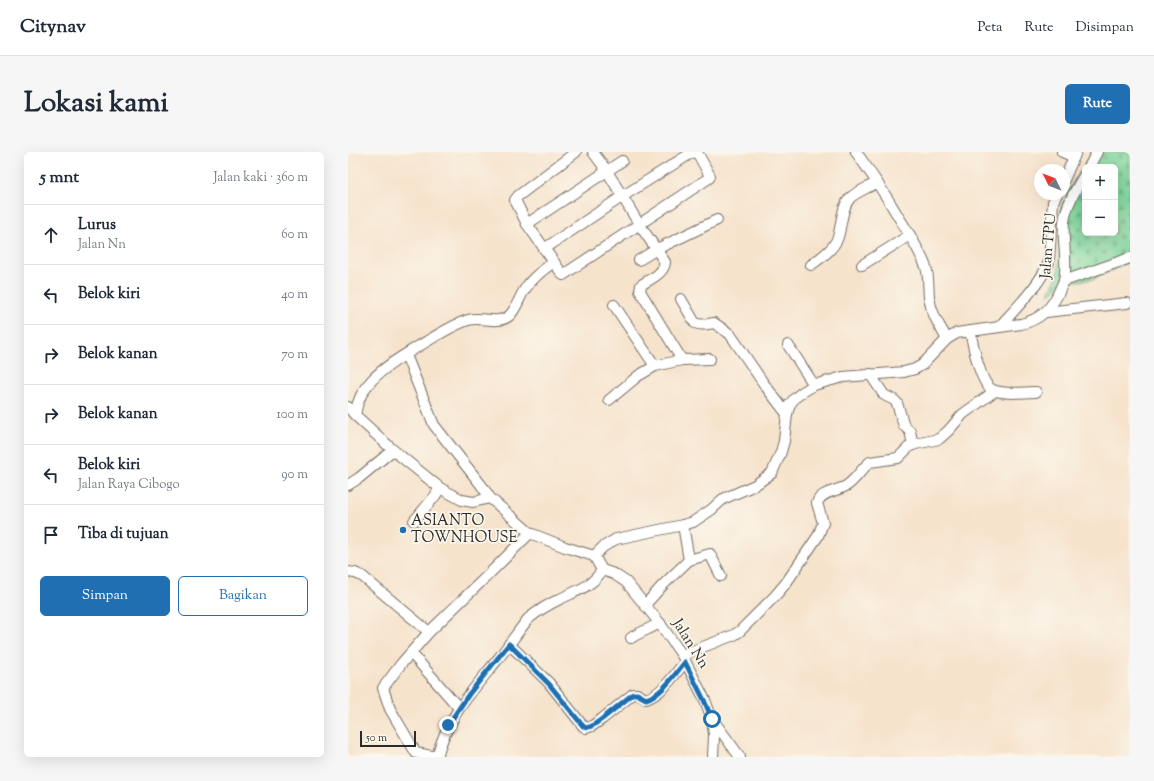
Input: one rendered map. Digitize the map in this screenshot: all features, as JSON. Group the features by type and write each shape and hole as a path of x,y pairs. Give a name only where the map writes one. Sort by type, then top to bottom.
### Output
{"street":[{"path":"576,152 515,200 527,224 564,275 710,177 708,170 697,152"},
{"path":"594,152 623,196 639,224 665,262 665,266 660,273 641,285 640,291 682,360"},
{"path":"544,249 623,196 693,152"},
{"path":"594,556 603,547 616,538 692,522 711,510 723,499 755,484 772,473 784,441 787,414 790,404 801,393 814,385 843,377 904,372 915,369 922,365 947,339 937,322 932,309 929,297 929,277 910,235 877,182 856,152"},
{"path":"1062,152 1075,155 1070,166"},
{"path":"1091,164 1097,152"},
{"path":"527,224 622,161"},
{"name":"Jalan TPU","path":"947,339 957,333 1031,322 1046,312 1056,299 1064,281 1064,222 1075,191 1082,179"},
{"path":"811,264 824,256 834,244 839,234 842,214 851,197 877,182"},
{"path":"999,327 1038,282 1049,262 1054,200"},
{"path":"639,260 657,249 717,220"},
{"path":"862,265 910,235"},
{"path":"1064,281 1130,258"},
{"path":"355,415 356,404 360,397 372,380 390,364 444,331 469,320 493,320 502,319 509,316 514,310 525,288 533,278 554,262"},
{"path":"681,299 695,323 705,325 714,323 730,334 764,384 787,414"},
{"path":"1046,312 1128,303"},
{"path":"614,305 655,366"},
{"path":"970,331 980,373 991,390 1009,393 1036,392"},
{"path":"788,345 814,385"},
{"path":"406,354 434,425 490,498 530,533 565,547 594,556 602,570 600,574 585,587 552,603 535,613 528,620 459,708 448,725 437,757 416,753 390,709 383,688 429,632 530,533"},
{"path":"609,400 638,376 655,366 682,360 710,359"},
{"path":"870,374 884,395 897,403 904,426 910,430 913,445"},
{"path":"509,644 549,684 586,728 602,719 633,694 637,694 646,699 652,696 662,689 684,658 740,631 778,592 794,572 820,531 823,523 817,500 847,485 870,462 898,458 908,447 943,436 963,414 995,391"},
{"path":"348,407 393,450 440,488 462,500 475,502 490,498"},
{"path":"348,485 359,478 393,450"},
{"path":"414,521 436,496 440,488"},
{"path":"683,525 689,560"},
{"path":"645,605 689,560 710,554 721,576"},
{"name":"Jalan Nn","path":"602,570 614,574 626,582 660,623 684,658 712,719 713,757"},
{"path":"348,572 362,576 429,632"},
{"path":"631,638 660,623"},
{"path":"411,653 459,708"},
{"path":"712,719 740,757"}],"green space":[{"path":"1093,152 1130,152 1130,261 1094,279 1065,283 1048,295 1058,274 1061,209 1064,200 1070,200 1070,187 1082,169 1082,236 1118,236 1118,164 1085,164"}],"place":[{"name":"ASIANTO TOWNHOUSE","path":"403,530"}],"route":[{"path":"448,725 469,694 509,644 536,669 586,728 602,719 633,694 637,694 644,699 652,696 662,689 685,662 696,682 712,719"}]}
